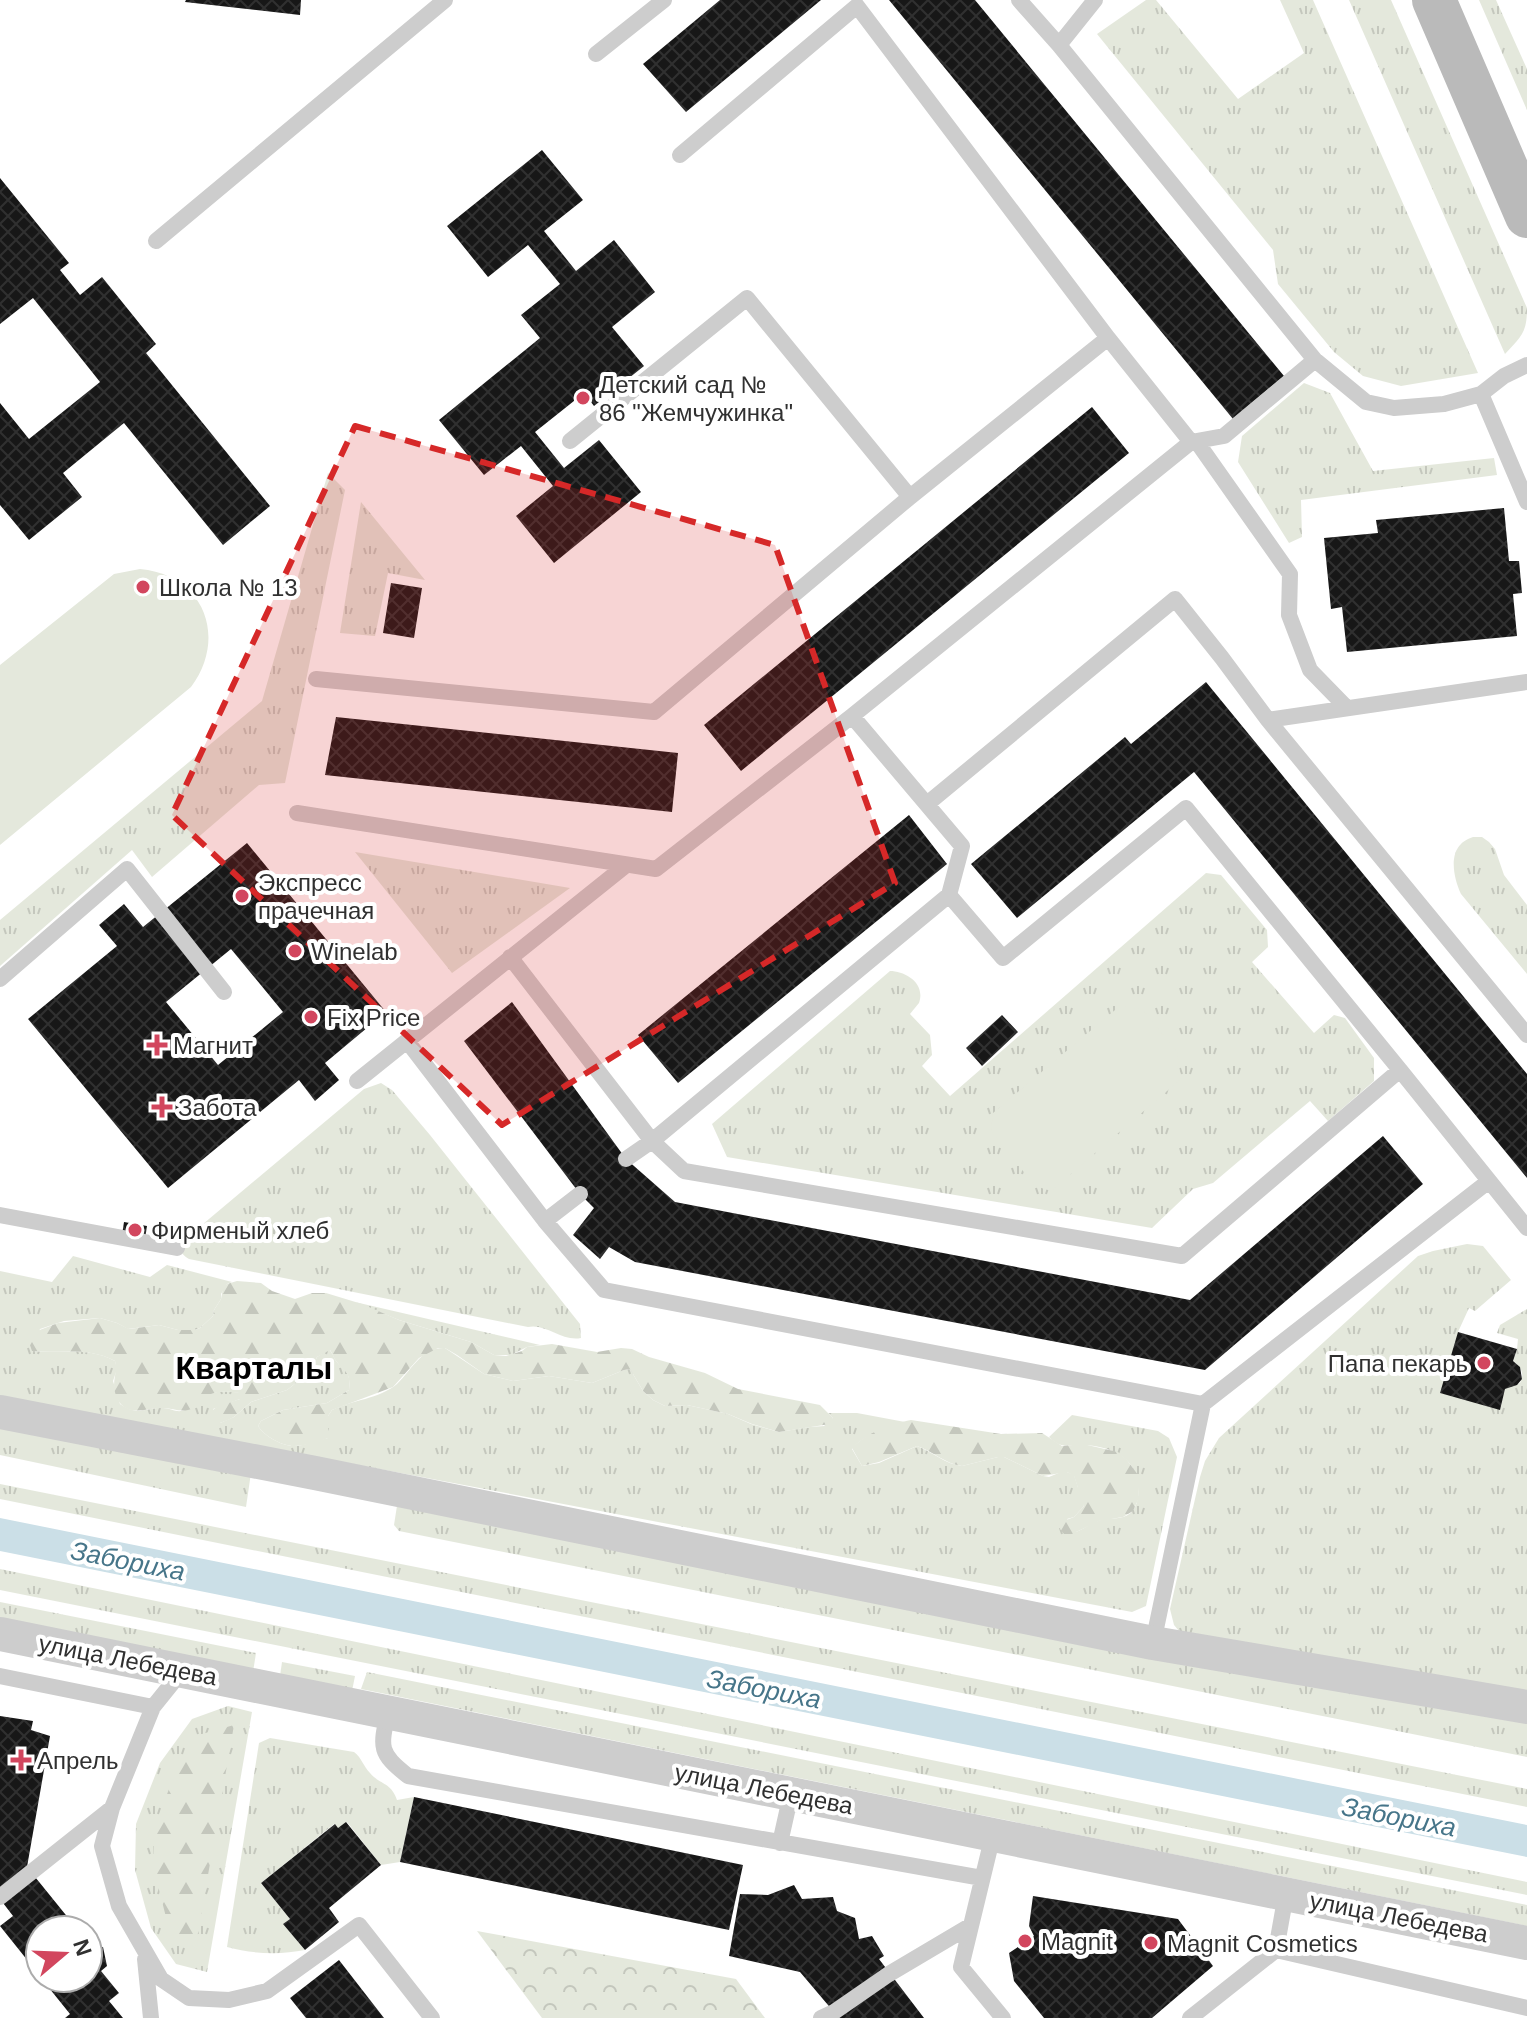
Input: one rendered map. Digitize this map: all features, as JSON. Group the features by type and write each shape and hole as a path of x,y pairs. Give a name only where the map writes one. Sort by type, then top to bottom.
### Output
{"main road":[{"path":"1434,0 1527,216"}],"street":[{"path":"0,1412 1153,1643 1527,1707"},
{"name":"улица Лебедева","path":"0,1634 1527,1943"}],"lane":[{"path":"156,241 445,0"},
{"path":"596,54 664,0"},
{"path":"1019,0 1315,360 1366,402 1394,408 1444,404 1481,394 1504,376 1527,365"},
{"path":"1059,45 1095,0"},
{"path":"680,155 855,3 1108,338 1194,442 1290,574 1289,615 1310,670 1347,708"},
{"path":"570,441 747,298 910,497"},
{"path":"316,679 654,712 910,497 1108,338"},
{"path":"297,813 656,869 1194,442 1224,436 1315,360"},
{"path":"1481,394 1527,502"},
{"path":"927,804 1175,599 1268,720 1527,1035"},
{"path":"1268,720 1527,682"},
{"path":"626,1159 652,1141 949,895 962,846 852,716"},
{"path":"949,895 1003,958 1186,808 1527,1228"},
{"path":"357,1081 625,866"},
{"path":"0,979 127,869 224,992"},
{"path":"510,957 652,1141 684,1171 1182,1256 1400,1070"},
{"path":"407,1041 545,1221 604,1290 1203,1404"},
{"path":"1153,1643 1203,1404 1489,1181"},
{"path":"545,1221 580,1194"},
{"path":"0,1215 177,1248"},
{"path":"182,1671 153,1707 112,1808 102,1846 119,1906 161,1979 189,1998 229,2000 267,1991 359,1925 432,2018"},
{"path":"0,1676 153,1707"},
{"path":"388,1713 382,1741 388,1760 408,1776 982,1878"},
{"path":"780,1843 791,1794"},
{"path":"0,1897 112,1808"},
{"path":"993,1835 961,1967 1003,2018"},
{"path":"1190,2018 1276,1950 1286,1894"},
{"path":"821,2018 970,1926"},
{"path":"144,1950 151,2018"},
{"path":"1276,1950 1527,2008"}],"highlighted area":[{"path":"355,426 775,545 895,883 502,1125 172,815"}],"green space":[{"path":"1146,0 1156,0 1238,99 1304,53 1280,0 1313,0 1478,373 1401,386 1363,376 1334,352 1278,284 1273,250 1097,34"},
{"path":"1349,0 1391,0 1527,308 1522,333 1505,354"},
{"path":"1479,0 1496,0 1527,69 1527,110"},
{"path":"1304,383 1330,393 1373,471 1494,458 1497,475 1301,500 1302,537 1289,543 1238,462 1242,436"},
{"path":"328,473 345,490 285,783 259,785 152,877 132,850 0,966 0,920 262,701"},
{"path":"361,502 425,580 388,573 375,636 340,633"},
{"path":"140,569 162,574 180,583 194,596 208,629 208,648 202,668 191,687 0,845 0,665 114,574"},
{"path":"1473,837 1482,837 1495,849 1504,875 1527,905 1527,974 1461,894 1454,869 1455,853 1459,846"},
{"path":"355,852 570,888 452,973"},
{"path":"1206,873 1221,875 1267,930 1268,947 1252,962 1314,1033 1334,1015 1345,1018 1374,1058 1374,1081 1328,1121 1310,1101 1213,1183 1193,1189 1152,1228 727,1157 712,1124 890,971 908,976 920,990 919,1003 910,1014 930,1035 932,1055 922,1066 950,1096"},
{"path":"1121,1005 1143,1010 1177,1052 1181,1079 1051,1191 1035,1186 991,1131 993,1113"},
{"path":"381,1083 392,1090 430,1135 580,1324 581,1338 574,1339 535,1326 189,1259 182,1253 180,1248 184,1240 364,1089"},
{"path":"1467,1244 1483,1246 1511,1280 1475,1311 1469,1308 1458,1332 1500,1409 1505,1389 1520,1383 1522,1373 1513,1361 1518,1339 1497,1333 1500,1325 1527,1309 1527,1701 1179,1631 1170,1609 1200,1477 1205,1461 1219,1438 1418,1256"},
{"path":"73,1256 150,1277 167,1265 232,1282 221,1294 213,1316 195,1330 159,1325 128,1329 100,1318 64,1321 40,1329 32,1351 85,1352 115,1361 117,1369 113,1381 120,1404 132,1410 163,1408 181,1411 191,1408 207,1395 240,1393 240,1399 213,1409 220,1423 234,1417 251,1402 287,1390 310,1372 317,1357 329,1349 348,1376 349,1390 327,1403 283,1410 261,1421 258,1426 269,1437 289,1446 328,1438 328,1416 332,1410 390,1389 423,1355 445,1348 484,1374 513,1381 549,1376 592,1383 630,1369 643,1391 665,1406 687,1405 728,1414 779,1432 824,1426 833,1418 828,1413 857,1413 905,1422 870,1436 852,1449 862,1466 879,1463 917,1446 962,1466 1004,1457 1043,1476 1067,1472 1074,1475 1084,1506 1074,1517 1067,1519 1076,1532 1101,1520 1121,1518 1132,1511 1138,1490 1135,1471 1125,1458 1110,1450 1062,1445 1049,1437 1072,1415 1158,1431 1169,1438 1177,1457 1146,1606 1132,1612 0,1397 0,1271 52,1282"},
{"path":"237,1281 261,1283 272,1291 295,1299 312,1293 326,1293 471,1342 494,1355 506,1356 527,1347 552,1344 597,1352 632,1349 705,1373 738,1389 820,1405 833,1418 830,1424 779,1432 728,1414 687,1405 665,1406 643,1391 630,1369 592,1383 549,1376 513,1381 484,1374 445,1348 438,1348 419,1358 393,1387 332,1410 328,1416 328,1438 307,1445 289,1446 269,1437 258,1426 261,1421 283,1410 327,1403 349,1390 348,1376 330,1350 317,1357 310,1372 287,1390 251,1402 234,1417 213,1423 208,1419 209,1413 218,1406 240,1399 239,1393 211,1394 195,1407 182,1411 163,1408 132,1410 117,1398 115,1361 84,1352 32,1351 28,1339 29,1334 58,1323 100,1318 129,1329 159,1325 195,1330 213,1316 223,1288"},
{"path":"355,1302 540,1345 511,1355 494,1355 471,1342 399,1320"},
{"path":"911,1420 1001,1434 1042,1433 1062,1446 1083,1444 1118,1452 1138,1475 1138,1500 1133,1511 1123,1517 1099,1521 1070,1535 1060,1529 1061,1522 1074,1517 1084,1506 1077,1495 1074,1476 1067,1472 1043,1476 1004,1457 962,1466 917,1446 862,1466 852,1448 879,1430"},
{"path":"0,1422 251,1473 246,1507 0,1455"},
{"path":"0,1484 1527,1789 1527,1807 0,1499"},
{"path":"399,1493 1527,1719 1527,1757 399,1531 394,1525"},
{"path":"0,1569 1527,1882 1527,1895 0,1590"},
{"path":"0,1602 256,1653 253,1672 0,1620"},
{"path":"282,1662 355,1676 352,1691 280,1676"},
{"path":"367,1672 1527,1905 1527,1926 361,1689"},
{"path":"228,1706 252,1712 207,1972 176,1964 151,1928 135,1870 136,1824 160,1763 192,1719"},
{"path":"234,1725 195,1950 186,1948 167,1921 153,1866 154,1829 175,1773 202,1734"},
{"path":"270,1738 354,1752 374,1777 392,1790 397,1800 414,1797 400,1862 381,1865 347,1822 338,1828 334,1824 261,1883 290,1919 284,1924 305,1950 286,1953 227,1947 259,1743"},
{"path":"477,1931 736,1979 765,2018 542,2018"}],"water":[{"name":"Забориха","path":"0,1518 1527,1825 1527,1857 0,1551"}],"building":[{"path":"186,0 301,0 300,15"},
{"path":"720,0 821,0 686,112 643,64"},
{"path":"889,0 975,0 1284,376 1233,419"},
{"path":"542,150 583,200 544,231 576,271 614,240 655,292 612,327 644,366 594,406 584,393 535,432 564,468 599,440 641,492 554,563 516,516 553,486 521,446 484,475 439,420 540,338 521,315 560,284 528,245 488,277 447,226"},
{"path":"0,178 69,263 60,270 80,295 102,277 156,344 146,353 270,506 223,545 124,423 63,473 82,497 29,540 0,505 0,403 29,439 100,382 33,298 0,324"},
{"path":"1092,407 1129,453 741,771 704,725"},
{"path":"1504,508 1509,561 1519,561 1522,593 1513,594 1517,636 1347,652 1342,607 1331,609 1324,538 1378,533 1376,520"},
{"path":"391,583 422,588 414,638 383,633"},
{"path":"1206,682 1527,1074 1527,1178 1194,772 1017,918 971,864 1125,737 1131,744"},
{"path":"336,717 678,753 672,812 325,775"},
{"path":"909,815 947,864 678,1083 638,1035"},
{"path":"247,843 386,1012 325,1063 339,1080 315,1101 299,1080 168,1188 28,1019 117,946 99,925 124,904 143,927","holes":["231,949 283,1012 218,1065 166,1002"]},
{"path":"512,1002 626,1159 675,1202 1190,1300 1383,1136 1423,1184 1205,1370 635,1262 609,1247 600,1259 573,1235 594,1208 580,1194 464,1041"},
{"path":"1002,1015 1018,1032 982,1066 966,1048"},
{"name":"Фирменый хлеб","path":"124,1222 147,1226 145,1239 122,1235"},
{"path":"1458,1332 1517,1349 1513,1361 1520,1367 1522,1379 1517,1385 1505,1389 1500,1410 1440,1393"},
{"path":"0,1716 33,1721 31,1730 50,1736 27,1867 65,1914 24,1914 24,1956 0,1926 13,1916 0,1899"},
{"path":"414,1797 743,1865 729,1930 400,1862"},
{"path":"346,1822 381,1865 329,1908 339,1922 305,1950 283,1924 290,1919 261,1883 335,1824 338,1828"},
{"path":"794,1885 802,1899 833,1897 837,1911 855,1918 859,1939 872,1936 884,1956 879,1959 924,2018 839,2018 800,1972 729,1956 740,1894 768,1895"},
{"path":"1033,1896 1178,1919 1213,1966 1152,2018 1044,2018 1014,1981 1009,1953 1034,1936 1029,1926"},
{"path":"339,1960 384,2018 306,2018 290,1998"},
{"path":"104,1975 119,1993 109,2001 123,2018 65,2018 70,2014 54,1994 104,1994"}],"place":[{"name":"Детский сад № 86 \"Жемчужинка\"","path":"583,398"},
{"name":"Школа № 13","path":"143,587"},
{"name":"Экспресс прачечная","path":"242,896"},
{"name":"Winelab","path":"295,951"},
{"name":"Fix Price","path":"311,1017"},
{"name":"Магнит","path":"157,1045"},
{"name":"Забота","path":"162,1107"},
{"name":"Фирменый хлеб","path":"135,1230"},
{"name":"Папа пекарь","path":"1484,1363"},
{"name":"Апрель","path":"21,1760"},
{"name":"Magnit","path":"1025,1941"},
{"name":"Magnit Cosmetics","path":"1151,1943"}],"district":[{"name":"Кварталы","path":"254,1368"}]}
